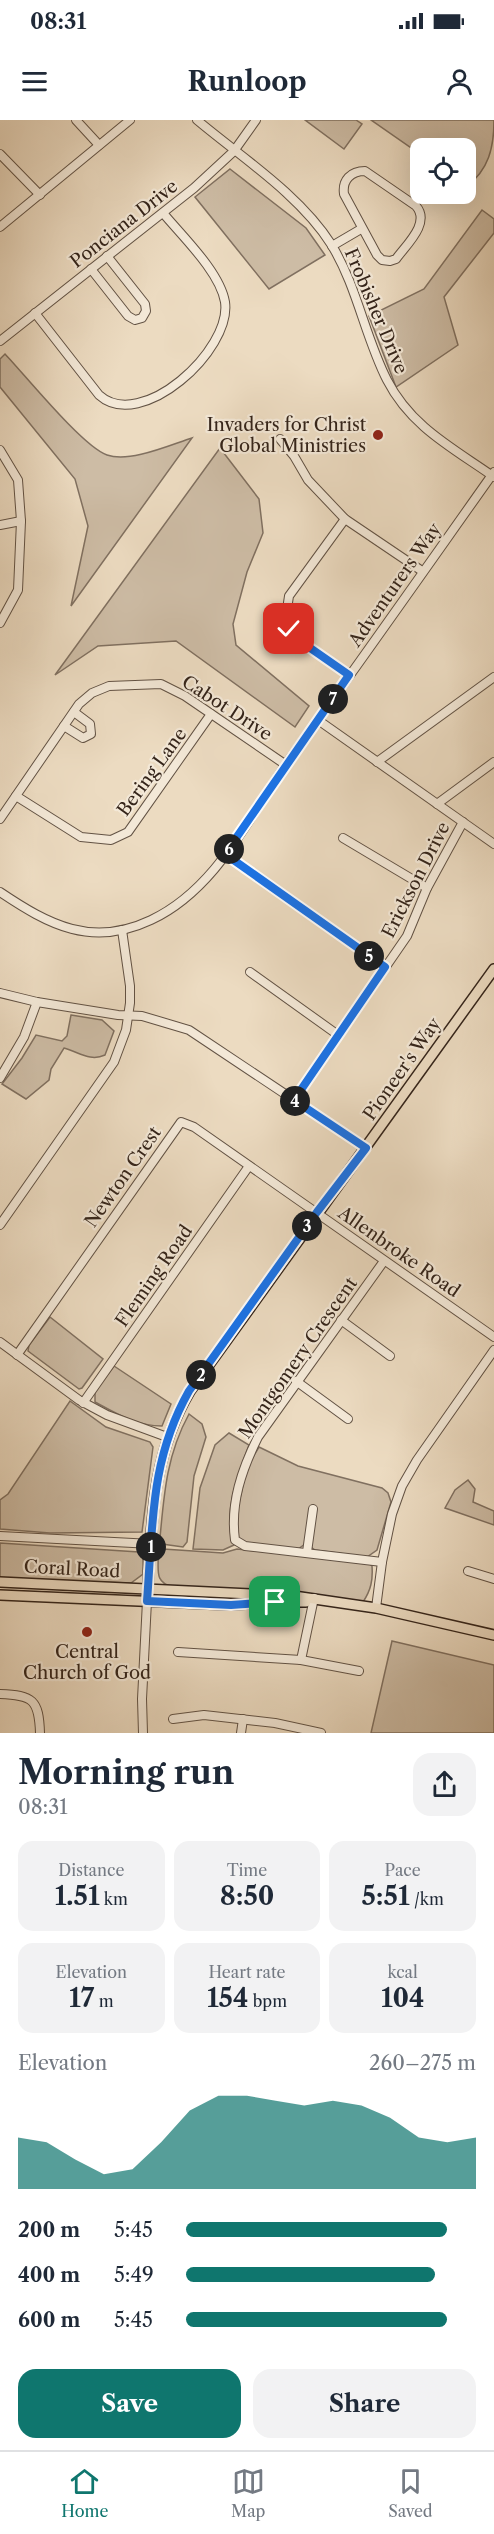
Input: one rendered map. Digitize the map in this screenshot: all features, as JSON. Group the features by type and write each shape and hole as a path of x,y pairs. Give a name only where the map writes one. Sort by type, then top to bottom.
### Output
{"main road":[{"name":"Pioneer's Way","path":"147,1601 155,1484 167,1437 189,1391 494,969"},
{"name":"Coral Road","path":"0,1582 148,1589 316,1601 376,1608 494,1635"},
{"path":"41,1583 41,1597"},
{"name":"Coral Road","path":"0,1595 231,1605 316,1601"}],"street":[{"path":"76,120 99,145"},
{"path":"0,227 130,120"},
{"name":"Frobisher Drive","path":"197,120 291,198 314,222 332,246 363,315 387,380 405,408 429,433 493,474"},
{"name":"Ponciana Drive","path":"0,341 194,188 234,151 256,120"},
{"path":"0,154 40,195"},
{"path":"356,172 371,174 416,206 422,214 417,229 396,259 390,261 379,258 362,229 343,190 348,177 356,172"},
{"path":"35,312 99,395 107,402 122,406 132,404 160,394 178,383 198,364 212,345 224,320 225,303 216,278 163,213"},
{"path":"332,246 362,229"},
{"path":"90,269 128,316 135,320 142,318 146,311 145,304 107,256"},
{"path":"280,439 294,456 308,480 345,519 422,571"},
{"path":"0,450 18,480 21,521 18,590 0,623"},
{"name":"Adventurers Way","path":"0,892 50,923 76,931 122,930 151,920 184,900 204,882 225,854 422,571 493,474"},
{"path":"345,519 289,596 286,616 289,629 298,639 349,675"},
{"path":"0,525 21,521"},
{"path":"377,762 494,677"},
{"name":"Cabot Drive","path":"0,819 79,704 92,693 109,686 161,684 185,696 286,765"},
{"path":"64,726 83,738 91,735 90,724 74,712"},
{"name":"Bering Lane","path":"16,796 81,837 111,840 128,832 212,714"},
{"path":"318,720 493,842"},
{"path":"437,804 494,762"},
{"name":"Erickson Drive","path":"294,1100 407,936 427,888 464,822"},
{"path":"343,838 427,888"},
{"path":"225,854 385,967"},
{"path":"0,1225 114,1062 126,1030 130,986 122,930"},
{"path":"250,972 338,1035"},
{"path":"0,993 37,1002 142,1016 189,1030 366,1148"},
{"path":"0,1078 24,1037 37,1002"},
{"name":"Newton Crest","path":"17,1355 181,1122 194,1127 317,1212"},
{"name":"Fleming Road","path":"83,1403 249,1166"},
{"name":"Allenbroke Road","path":"317,1212 494,1336"},
{"name":"Montgomery Crescent","path":"382,1562 245,1546 235,1540 233,1522 237,1490 246,1462 258,1437 384,1261"},
{"path":"341,1320 390,1356"},
{"path":"0,1342 83,1403 107,1415 167,1437"},
{"path":"376,1608 382,1562 392,1514 402,1486 417,1460 494,1350"},
{"path":"296,1381 348,1419"},
{"path":"307,1552 313,1509"},
{"path":"0,1536 152,1544"},
{"path":"468,1571 494,1579"},
{"path":"143,1733 142,1699 147,1601"},
{"path":"301,1660 316,1601"},
{"path":"178,1652 301,1660 359,1671"},
{"path":"0,1694 18,1694 28,1697 35,1703 39,1714 40,1733"},
{"path":"173,1719 204,1715 243,1719 321,1733"},
{"path":"241,1733 243,1719"}],"shaded area":[{"path":"305,120 356,120 362,124 344,149"},
{"path":"371,120 494,120 489,157 476,178 476,138 410,138 410,147"},
{"path":"230,169 306,228 325,255 269,289 195,197"},
{"path":"482,210 494,219 494,233 444,297 458,345 396,387 369,316 424,289"},
{"path":"5,354 69,425 107,455 127,457 138,455 192,438 71,606 88,526 75,479 0,387 0,359"},
{"path":"220,448 259,499 263,533 247,572 233,624 236,645 309,706 295,727 176,641 98,646 55,675"},
{"path":"71,1015 102,1020 114,1031 105,1055 89,1057 64,1048 51,1069 49,1080 26,1099 2,1084 36,1035 62,1041 67,1036"},
{"path":"50,1317 103,1359 82,1388 79,1389 28,1351 29,1345"},
{"path":"114,1366 171,1404 162,1426 136,1422 95,1402 95,1391"},
{"path":"70,1401 106,1427 150,1442 153,1447 142,1532 50,1533 0,1529 0,1500 8,1494"},
{"path":"189,1414 202,1424 206,1437 194,1476 187,1542 183,1547 162,1544 160,1538 171,1459"},
{"path":"229,1433 249,1445 236,1481 231,1507 231,1533 234,1545 223,1550 193,1549 200,1488 215,1445"},
{"path":"259,1447 298,1466 382,1488 388,1493 391,1502 377,1550 367,1557 315,1550 311,1547 316,1513 305,1544 298,1549 246,1545 239,1540 235,1521 247,1467"},
{"path":"468,1480 475,1489 473,1502 494,1511 494,1525 445,1508 455,1490"},
{"path":"0,1543 139,1552 143,1556 143,1574 131,1583 0,1579"},
{"path":"163,1549 223,1553 237,1549 367,1562 372,1566 372,1580 363,1602 172,1587 162,1582 159,1575 158,1554"},
{"path":"392,1641 494,1665 494,1733 371,1733"}],"place":[{"name":"Invaders for Christ Global Ministries","path":"378,435"},
{"name":"Central Church of God","path":"87,1632"}],"route":[{"path":"275,1602 231,1605 147,1601 155,1484 167,1437 177,1412 189,1391 317,1212 366,1148 294,1100 385,967 225,854 349,675 303,643 289,629"}]}
